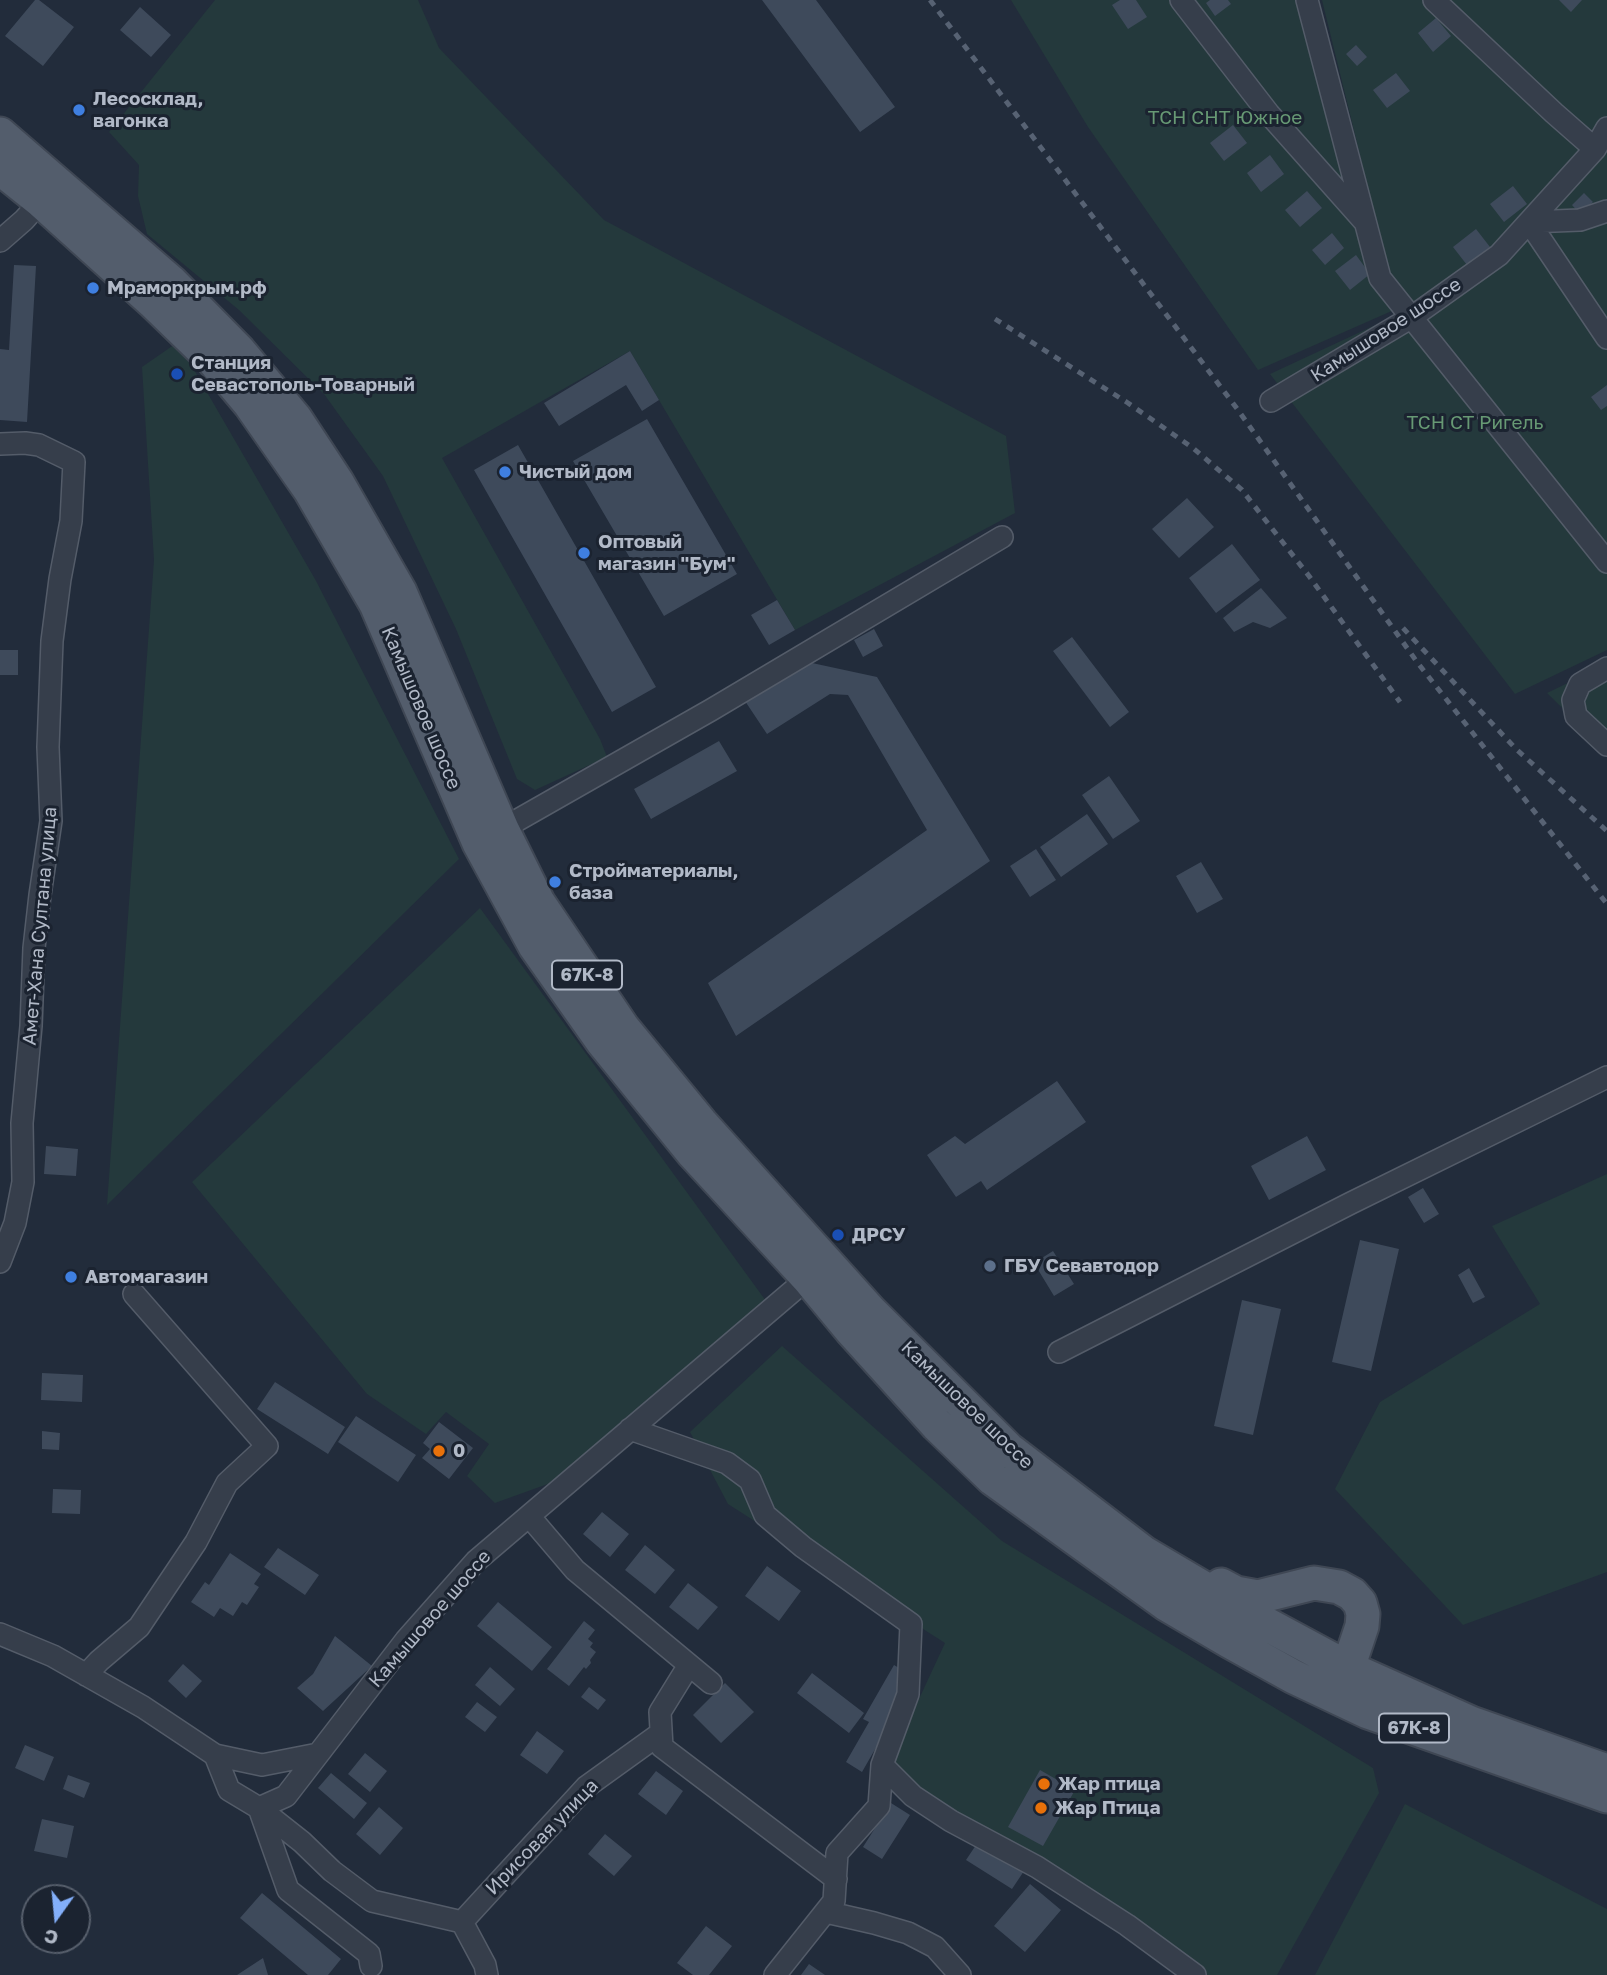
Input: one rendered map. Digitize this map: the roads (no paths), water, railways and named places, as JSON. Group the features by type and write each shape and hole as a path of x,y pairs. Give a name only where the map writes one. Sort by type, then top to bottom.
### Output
{"main road":[{"name":"Камышовое шоссе","path":"0,134 172,283 239,351 295,418 337,482 400,592 502,830 538,902 578,962 623,1028 701,1123 871,1312 951,1394 1008,1449 1144,1553 1244,1612 1348,1668 1471,1723 1607,1771"},
{"name":"Камышовое шоссе","path":"0,168 41,201 213,360 250,404 310,490 376,604 479,843 535,946 602,1041 668,1123 937,1425 993,1479 1166,1604 1294,1677 1368,1712 1607,1796"},
{"path":"1144,1553 1182,1564 1236,1593 1247,1596 1271,1595 1314,1583 1339,1587 1352,1594 1360,1603 1363,1614 1362,1626 1348,1668 1334,1681 1326,1682 1259,1650 1229,1641"}],"street":[{"path":"1181,0 1269,114 1367,225"},
{"path":"1307,0 1380,278 1607,562"},
{"path":"1434,0 1553,113 1595,149"},
{"name":"Камышовое шоссе","path":"1272,401 1412,317 1499,255 1595,149 1607,128"},
{"path":"0,241 41,201"},
{"path":"1529,222 1580,220 1607,211"},
{"path":"1529,222 1607,338"},
{"name":"Амет-Хана Султана улица","path":"0,444 39,445 74,462 71,521 52,640 48,747 51,821 34,948 31,1026 22,1123 23,1182 15,1223 0,1262"},
{"path":"502,830 711,710 1002,537"},
{"path":"1607,668 1580,684 1573,700 1576,716 1607,745"},
{"path":"1059,1352 1351,1203 1607,1077"},
{"name":"Камышовое шоссе","path":"259,1808 286,1796 406,1640 476,1561 808,1278"},
{"path":"86,1675 139,1627 195,1542 227,1483 267,1446 134,1294"},
{"path":"631,1429 727,1463 750,1480 765,1516 803,1547 911,1624 908,1694 882,1765 879,1807 837,1853 834,1901 775,1975"},
{"path":"529,1516 575,1570 711,1684"},
{"path":"0,1633 53,1656 144,1707 215,1755 262,1765 318,1754"},
{"path":"689,1665 660,1712 662,1747 836,1879"},
{"name":"Ирисовая улица","path":"462,1922 586,1787 661,1733"},
{"path":"215,1755 229,1790 259,1808 302,1842 332,1871 372,1901 462,1922 485,1965 486,1975"},
{"path":"882,1765 913,1796 951,1821 1037,1867 1126,1925 1195,1975"},
{"path":"259,1808 288,1890 369,1954 371,1966"},
{"path":"826,1912 908,1933 935,1947 960,1975"}],"railway":[{"path":"930,0 1238,410 1417,662 1607,904"},
{"path":"995,319 1128,403 1193,448 1242,490 1309,576 1400,702"},
{"path":"1403,628 1516,749 1607,831"}],"place":[{"name":"Лесосклад, вагонка","path":"79,110"},
{"name":"Мраморкрым.рф","path":"93,288"},
{"name":"Станция Севастополь-Товарный","path":"177,374"},
{"name":"Чистый дом","path":"505,472"},
{"name":"Оптовый магазин \"Бум\"","path":"584,553"},
{"name":"Стройматериалы, база","path":"555,882"},
{"name":"ДРСУ","path":"838,1235"},
{"name":"ГБУ Севавтодор","path":"990,1266"},
{"name":"Автомагазин","path":"71,1277"},
{"name":"0","path":"439,1451"},
{"name":"Жар птица","path":"1044,1784"},
{"name":"Жар Птица","path":"1041,1808"}],"park label":[{"name":"ТСН СНТ Южное","path":"1225,118"},
{"name":"ТСН СТ Ригель","path":"1475,423"}]}
